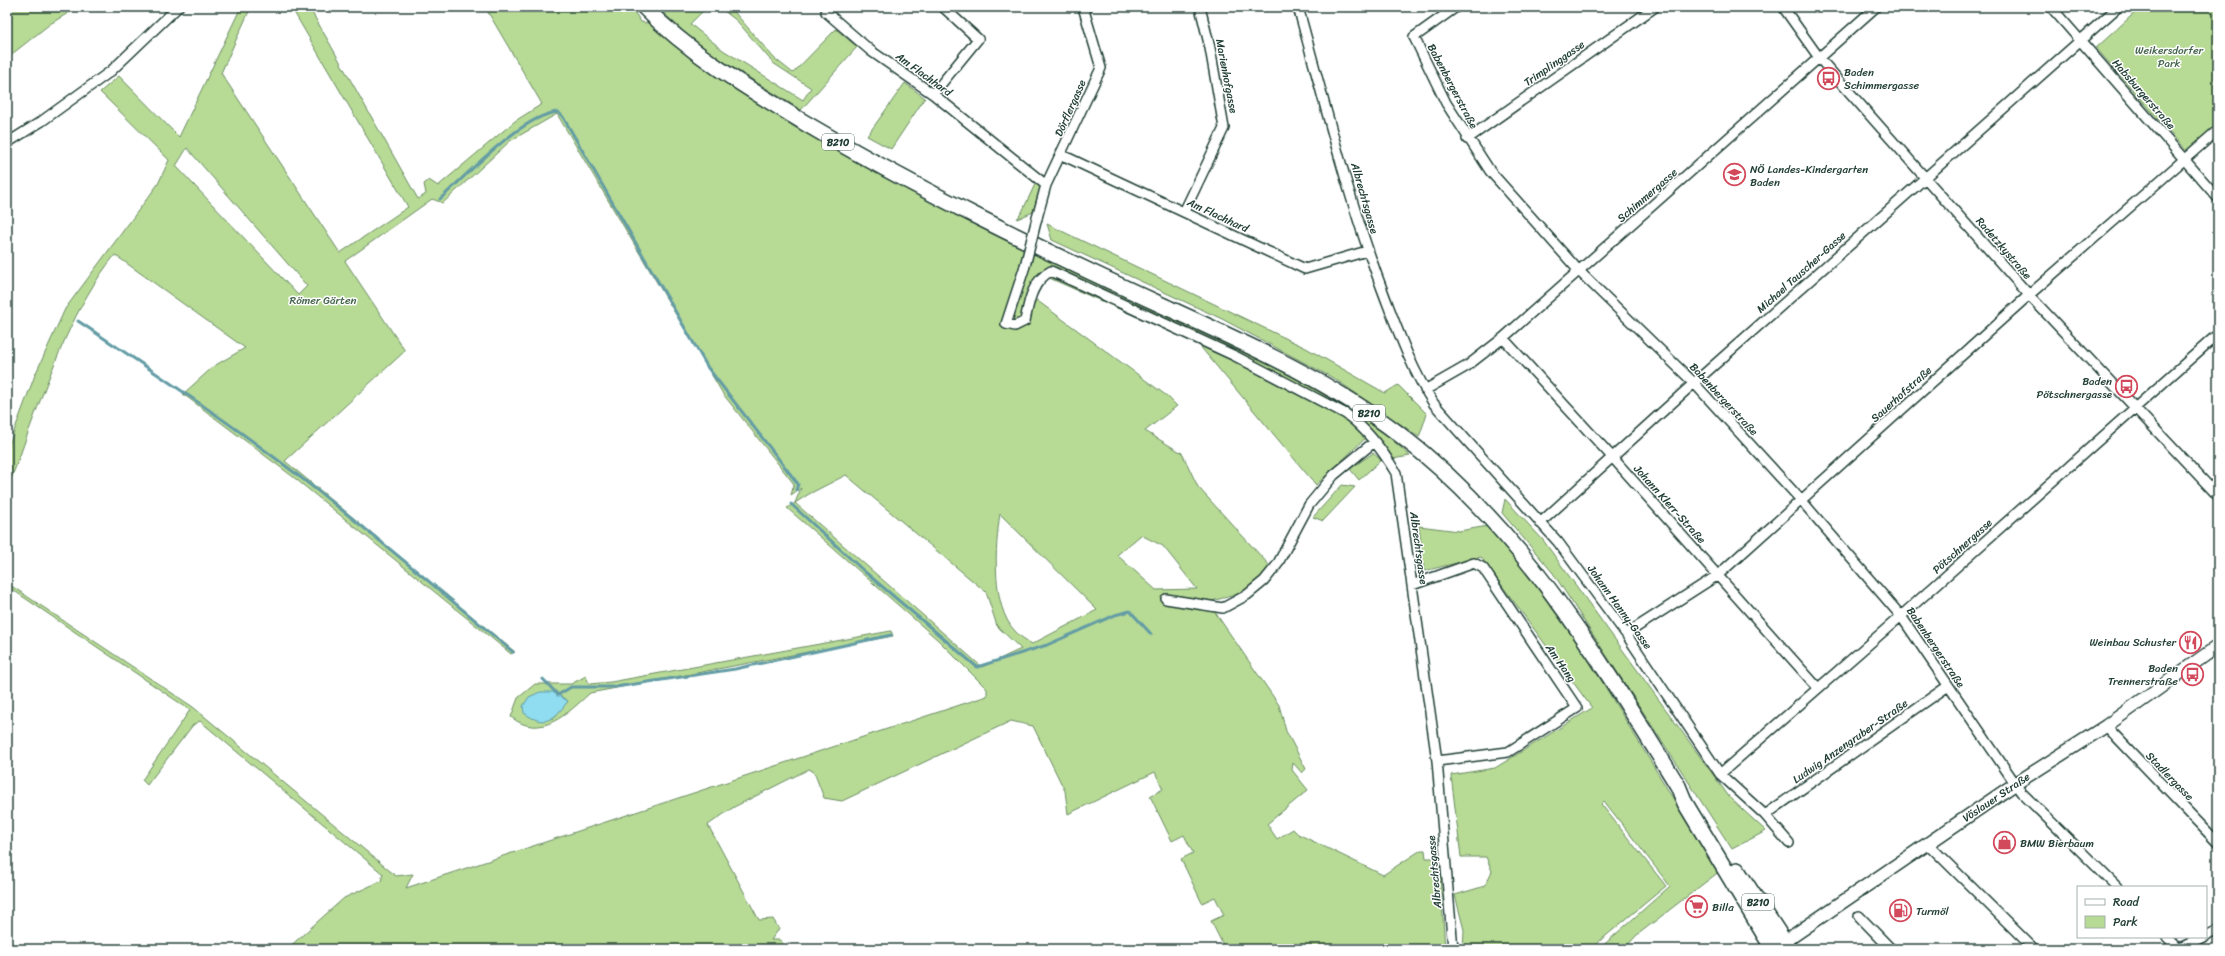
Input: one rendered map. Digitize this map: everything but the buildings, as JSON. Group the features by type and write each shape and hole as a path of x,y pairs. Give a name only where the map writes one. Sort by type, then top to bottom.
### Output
{"main road":[{"name":"B210","path":"644,7 670,30 717,66 783,109 850,149 933,194 1033,244 1290,365 1344,396 1399,433 1427,456 1474,499 1536,571 1596,655 1678,786 1685,803 1780,947"}],"street":[{"path":"7,143 42,121 111,71 178,7"},
{"path":"934,94 978,39 943,7"},
{"name":"Dörflergasse","path":"1025,266 1046,185 1062,155 1101,68 1083,7"},
{"name":"Marienhofgasse","path":"1184,212 1224,128 1210,48 1200,7"},
{"name":"Albrechtsgasse","path":"1298,7 1367,251 1400,337 1425,390"},
{"name":"Babenbergerstraße","path":"1456,7 1414,37 1446,103 1467,139 1490,171 1579,271 1694,383 1801,500 1901,616 2015,784 2116,886"},
{"name":"Trimplinggasse","path":"1467,139 1655,7"},
{"name":"Radetzkystraße","path":"1783,7 1820,59 2029,295 2218,496"},
{"name":"Schimmergasse","path":"1425,390 1467,366 1503,338 1820,59 1876,7"},
{"name":"Habsburgerstraße","path":"2051,7 2218,198"},
{"name":"Michael Tauscher-Gasse","path":"1540,524 1694,383 2082,41 2118,7"},
{"name":"Am Flachhard","path":"826,12 871,51 934,94 1046,185"},
{"name":"Sauerhofstraße","path":"1626,634 1718,575 2029,295 2218,130"},
{"name":"Am Flachhard","path":"1062,155 1305,269 1367,251"},
{"name":"Albrechtsgasse","path":"1025,266 1006,324 1015,326 1024,321 1030,295 1041,276 1051,271 1296,386 1346,414 1362,426 1396,473 1437,761 1453,949"},
{"name":"Pötschnergasse","path":"1720,774 1901,616 2218,334"},
{"name":"Johann Klerr-Straße","path":"1503,338 1613,458 1818,688"},
{"name":"Johann Hanny-Gasse","path":"1425,390 1434,404 1540,524 1558,542 1626,634 1720,774 1765,815 1789,843"},
{"path":"1166,599 1223,608 1247,595 1264,581 1277,565 1309,505 1334,475 1374,442"},
{"name":"Am Hang","path":"1412,585 1474,563 1483,568 1577,708 1508,752 1437,761"},
{"name":"Vöslauer Straße","path":"1780,947 2015,784 2106,726 2218,646"},
{"name":"Ludwig Anzengruber-Straße","path":"1765,815 1948,686"},
{"name":"Stadlergasse","path":"2106,726 2218,843"},
{"path":"1928,844 2034,949"},
{"path":"1859,916 1891,949"},
{"path":"2207,934 2218,929"},
{"path":"2168,938 2179,949 2200,938"}],"green space":[{"path":"7,7 78,7 50,24 7,58"},
{"name":"Römer Gärten","path":"241,7 251,7 221,73 340,253 408,207 291,7 309,7 418,199 426,194 424,184 429,180 438,186 515,121 542,104 485,7 631,7 641,22 652,24 723,78 1233,346 1302,379 1378,427 1410,456 1392,459 1371,433 1316,485 1198,344 1047,277 1035,299 1167,396 1177,406 1145,431 1182,453 1198,487 1270,566 1258,583 1251,588 1236,595 1208,602 1279,705 1286,731 1306,769 1302,773 1293,763 1292,770 1308,790 1267,824 1277,839 1293,829 1298,834 1383,875 1421,850 1425,850 1426,858 1439,858 1445,949 1225,949 1211,921 1224,915 1215,897 1202,903 1181,859 1193,853 1184,835 1172,841 1150,796 1163,789 1155,772 1068,814 1065,791 1033,726 1011,721 842,801 824,798 814,772 809,769 734,807 708,825 759,920 773,919 779,929 771,940 781,940 785,949 287,949 344,898 381,881 383,874 200,721 193,725 147,785 142,780 190,710 7,586 7,583 193,707 396,876 413,874 406,888 987,696 987,689 938,640 787,508 795,503 801,488 791,495 794,484 723,394 557,114 510,141 443,203 432,199 345,261 405,351 285,461 515,652 511,654 292,476 183,394 214,366 245,348 115,255 100,274 65,339 46,384 7,487 7,450 35,375 65,309 158,184 169,160 100,92 119,76 179,137","holes":["187,148 307,286 298,295 176,166","846,475 986,592 997,626 1021,649 982,667 795,503","1000,514 1097,610 1032,644 1018,635 1007,620 998,591 996,558","1141,535 1163,546 1197,589 1156,590 1117,555"]},
{"path":"657,7 707,7 690,24 723,50 803,100 811,88 773,63 737,21 719,7 730,7 774,58 793,73 836,29 857,47 801,110 695,42"},
{"name":"Weikersdorfer Park","path":"2141,7 2218,7 2218,125 2187,152 2096,48"},
{"path":"905,83 925,98 891,149 867,136"},
{"path":"1036,182 1041,186 1033,212 1017,219 1022,212"},
{"path":"1047,224 1306,348 1385,393 1398,385 1427,414 1419,437 1335,379 1222,319 1052,240"},
{"path":"1373,453 1381,460 1359,480 1350,469"},
{"path":"1342,485 1355,487 1323,521 1313,517"},
{"path":"1505,499 1543,540 1730,798 1766,831 1732,849 1553,573 1502,513"},
{"path":"1419,526 1459,531 1488,526 1527,573 1584,652 1713,864 1720,871 1637,935 1624,949 1599,949 1670,886 1604,801 1601,804 1666,886 1590,949 1463,949 1464,930 1455,895 1485,886 1492,871 1486,857 1461,857 1451,775 1495,768 1592,708 1481,557 1424,571"},
{"path":"891,631 893,636 590,693 563,716 554,722 543,725 533,726 522,724 511,717 518,698 535,684 571,684 586,676 589,684 611,682","holes":["553,692 568,701 553,719"]}],"water":[{"path":"540,692 553,692 568,701 558,713 549,720 538,720 531,718 524,713 523,706 529,697"}],"waterway":[{"path":"440,199 496,148 528,123 558,112 563,117 708,368 798,484 796,490"},
{"path":"78,321 159,375 265,450 375,537 513,652"},
{"path":"791,504 865,572 977,667 1047,645 1115,615 1130,611 1151,634"},
{"path":"543,679 558,695 571,687 615,687 735,669 891,635"}],"place":[{"name":"Baden Schimmergasse","path":"1829,78"},
{"name":"NÖ Landes-Kindergarten Baden","path":"1735,175"},
{"name":"Baden Pötschnergasse","path":"2127,387"},
{"name":"Weinbau Schuster","path":"2191,642"},
{"name":"Baden Trennerstraße","path":"2193,674"},
{"name":"BMW Bierbaum","path":"2005,843"},
{"name":"Billa","path":"1696,907"},
{"name":"Turmöl","path":"1900,911"}]}
